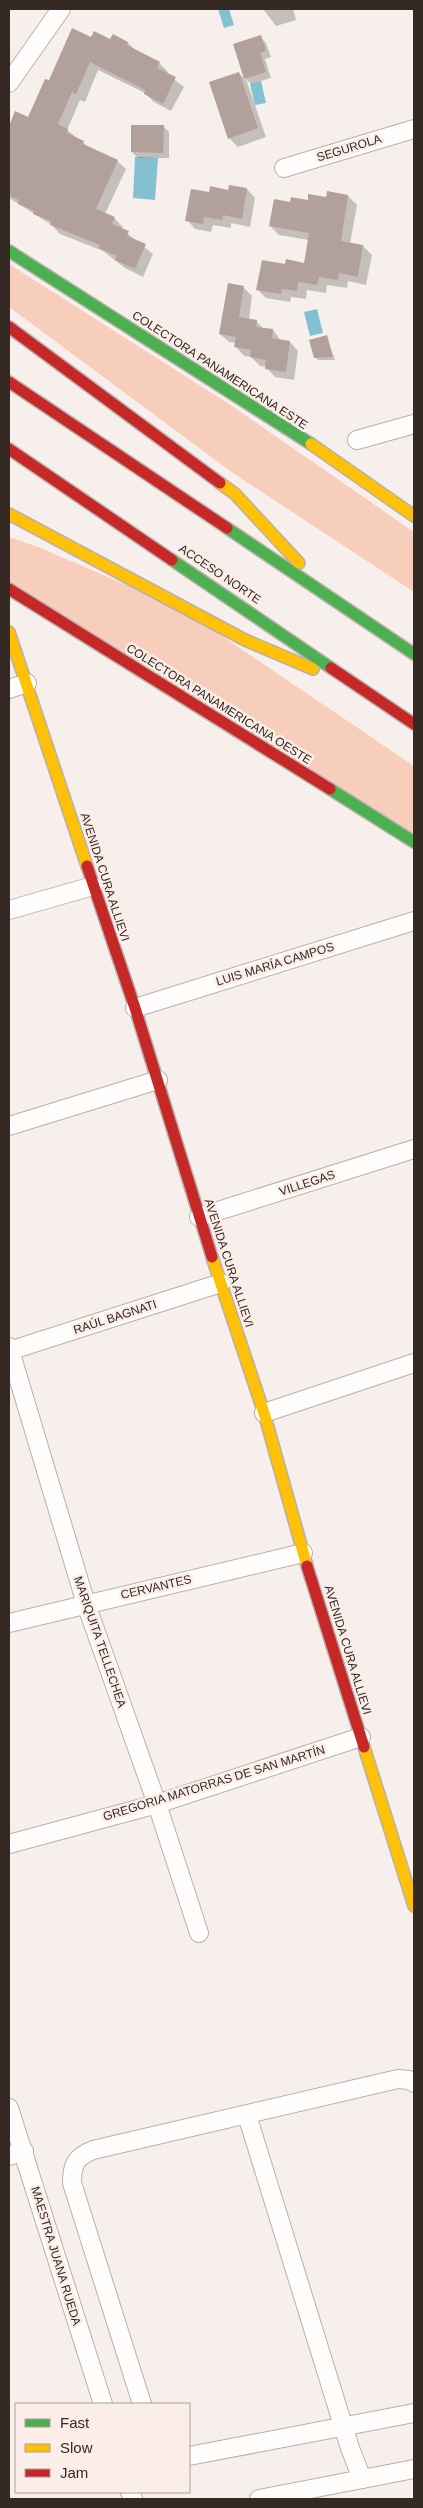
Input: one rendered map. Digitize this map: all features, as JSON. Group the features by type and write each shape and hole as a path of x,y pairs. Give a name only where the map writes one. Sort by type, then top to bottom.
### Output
{"main road":[{"name":"COLECTORA PANAMERICANA ESTE","path":"9,251 325,453 414,516"},
{"path":"9,327 235,494 331,597"},
{"path":"9,382 414,654"},
{"name":"ACCESO NORTE","path":"9,449 414,724"},
{"path":"9,514 245,640 368,692"},
{"name":"COLECTORA PANAMERICANA OESTE","path":"9,589 414,842"},
{"name":"AVENIDA CURA ALLIEVI","path":"9,632 135,1008 199,1217 264,1413 303,1552 414,1906"}],"street":[{"path":"9,83 61,9"},
{"name":"SEGUROLA","path":"284,168 414,129"},
{"path":"357,440 414,424"},
{"path":"9,689 27,683"},
{"path":"9,910 94,886"},
{"name":"LUIS MARÍA CAMPOS","path":"135,1008 414,920"},
{"path":"9,1126 158,1080"},
{"name":"VILLEGAS","path":"199,1217 414,1148"},
{"name":"RAÚL BAGNATI","path":"9,1350 221,1283"},
{"name":"MARIQUITA TELLECHEA","path":"9,1350 86,1604 157,1804 199,1934"},
{"path":"264,1413 414,1363"},
{"name":"CERVANTES","path":"9,1623 303,1552"},
{"name":"GREGORIA MATORRAS DE SAN MARTÍN","path":"9,1844 157,1804 361,1737"},
{"path":"142,2403 72,2182 75,2162 81,2155 93,2150 398,2079 409,2080 414,2083"},
{"name":"MAESTRA JUANA RUEDA","path":"9,2108 16,2153 103,2403"},
{"path":"246,2115 362,2480"},
{"path":"190,2456 414,2413"},
{"path":"259,2499 414,2469"}],"shaded area":[{"path":"9,264 229,404 414,532 414,592 233,473 9,307"},
{"path":"9,537 38,547 136,589 213,630 414,766 414,835 9,581"}],"water":[{"path":"218,9 229,9 234,25 224,28"},
{"path":"261,81 266,103 255,105 250,84"},
{"path":"135,157 158,158 155,200 133,198"},
{"path":"317,309 323,333 310,336 304,312"}],"building":[{"path":"72,28 91,37 94,31 110,39 113,34 128,42 127,45 160,62 157,68 176,77 163,104 144,94 145,90 90,62 76,94 72,92 58,124 68,129 67,133 84,141 83,144 118,160 96,209 115,217 112,224 129,231 127,236 146,244 135,269 115,260 117,256 99,248 100,245 50,225 51,221 33,214 34,211 18,204 19,200 9,196 9,126 15,111 28,117 45,79 49,80"},
{"path":"261,35 266,51 260,53 266,72 244,79 233,44"},
{"path":"239,72 258,128 228,139 209,82"},
{"path":"131,125 164,125 163,153 131,152"},
{"path":"229,185 247,188 242,219 223,215 222,220 204,217 203,224 185,221 191,189 209,192 210,186 228,190"},
{"path":"327,191 348,195 341,241 363,245 358,277 339,273 338,280 319,277 317,285 298,282 297,291 282,289 281,294 256,290 262,260 285,264 286,259 304,263 309,233 269,226 274,199 290,202 291,197 308,200 308,194 326,197"},
{"path":"228,283 244,286 239,317 257,320 256,327 273,329 272,338 290,341 286,372 265,369 266,360 250,357 251,350 234,347 236,337 219,334"},
{"path":"327,335 333,357 314,358 309,340"}],"traffic: fast":[{"path":"9,251 311,444"},
{"path":"227,528 414,654"},
{"path":"172,560 331,668"},
{"path":"330,789 414,842"}],"traffic: slow":[{"path":"311,444 414,516"},
{"path":"220,483 235,494 299,563"},
{"path":"9,514 245,640 313,669"},
{"path":"9,632 87,866"},
{"path":"212,1257 264,1413 307,1566"},
{"path":"364,1747 414,1906"}],"traffic: jam":[{"path":"9,327 220,483"},
{"path":"9,382 227,528"},
{"path":"9,449 172,560"},
{"path":"9,589 330,789"},
{"path":"331,668 414,724"},
{"path":"87,866 135,1008 212,1257"},
{"path":"307,1566 364,1747"}]}
